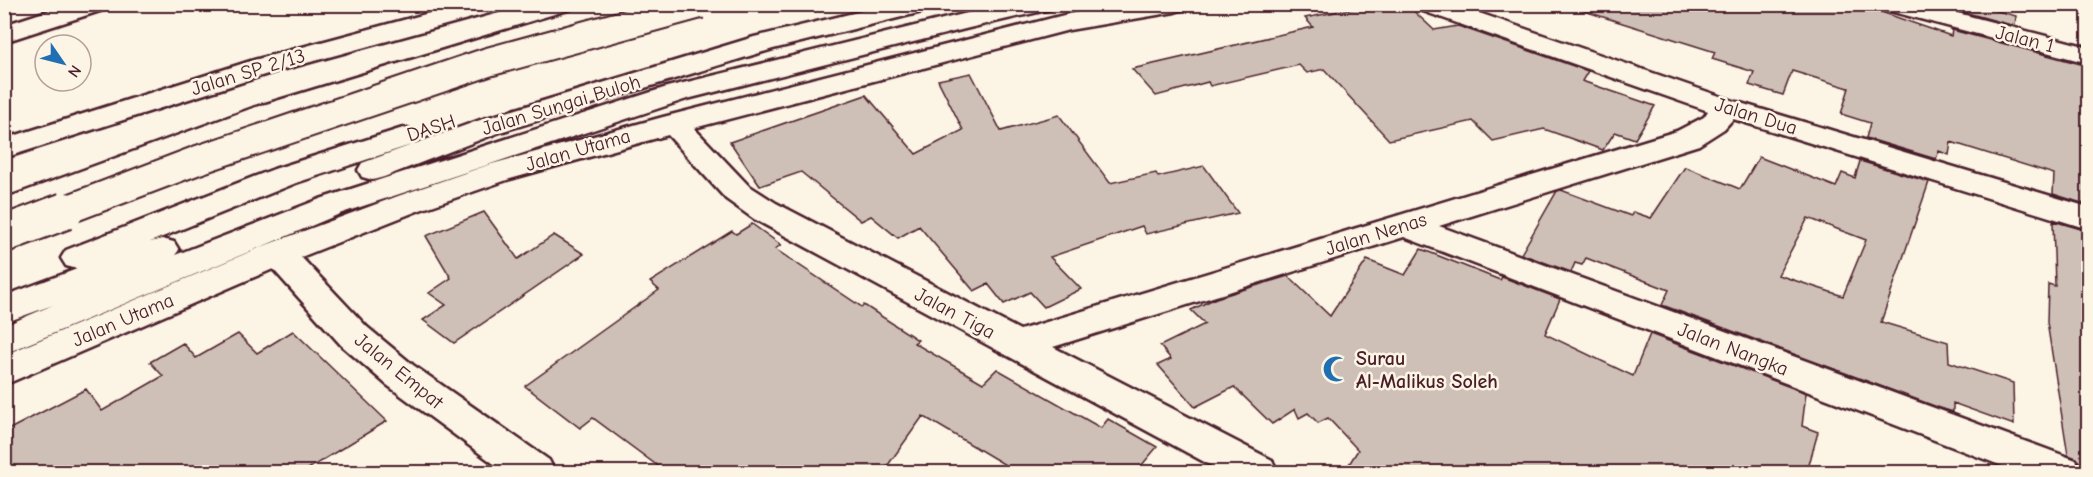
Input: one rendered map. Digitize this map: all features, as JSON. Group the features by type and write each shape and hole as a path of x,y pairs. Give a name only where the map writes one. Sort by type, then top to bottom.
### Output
{"main road":[{"path":"4,34 97,4"},
{"path":"393,4 416,25"},
{"name":"Jalan SP 2/13","path":"4,149 264,66 495,4"},
{"path":"4,211 263,114 625,4"},
{"path":"4,233 198,160 488,62 702,4"},
{"name":"DASH","path":"4,287 285,176 661,52 869,4"},
{"name":"Jalan Sungai Buloh","path":"4,310 490,126 764,43 925,4"},
{"path":"4,341 102,298 331,206 677,93 968,20 1042,4"},
{"name":"Jalan Utama","path":"4,371 278,253 499,172 673,123 1068,22 1175,4"},
{"name":"Jalan Dua","path":"1426,4 1727,108 2088,219"},
{"name":"Jalan 1","path":"1891,4 2088,55"},
{"name":"Jalan Nenas","path":"1015,345 1688,138 1714,123 1727,108"},
{"name":"Jalan Tiga","path":"673,123 737,192 765,211 1258,472"},
{"name":"Jalan Nangka","path":"1405,225 2062,472"},
{"name":"Jalan Empat","path":"278,253 362,343 400,375 535,472"}],"building":[{"path":"1376,4 1406,4 1434,30 1458,26 1588,71 1582,81 1655,106 1635,139 1615,132 1603,150 1544,129 1493,141 1473,121 1389,140 1324,69 1307,73 1299,65 1210,86 1208,82 1156,96 1132,69 1313,27 1305,18"},
{"path":"1585,4 1858,4 1951,36 1952,30 2088,66 2088,205 2053,194 2054,174 1951,142 1949,155 1939,151 1936,159 1866,138 1870,123 1841,114 1849,88 1792,71 1783,95 1749,85 1754,72 1712,59 1715,52 1584,11"},
{"path":"1957,4 1972,4 2016,16 2015,26 1956,10"},
{"path":"971,73 1001,131 1059,115 1110,183 1156,173 1158,177 1204,166 1238,213 1146,234 1142,226 1050,257 1081,289 1044,307 1030,292 1004,304 988,284 974,291 919,226 898,238 871,216 861,221 801,172 760,186 730,142 866,95 916,154 963,130 938,80"},
{"path":"1759,157 1836,187 1842,173 1855,178 1860,161 1929,182 1881,322 1948,342 1949,362 2013,383 2014,425 1953,403 1953,412 1937,407 1662,305 1669,290 1586,258 1582,265 1575,263 1571,272 1521,254 1557,191 1561,190 1631,216 1633,212 1651,218 1685,167 1740,189","holes":["1808,218 1866,240 1843,296 1778,275"]},
{"path":"484,212 518,259 554,235 584,254 454,343 423,320 446,305 429,293 451,278 426,236"},
{"path":"2053,221 2088,231 2088,472 2084,472 2077,458 2068,455 2047,322 2048,284 2055,286"},
{"path":"752,224 781,245 775,249 862,307 864,305 918,340 914,343 983,383 997,369 1101,428 1108,419 1157,447 1136,472 1017,472 923,416 883,472 666,472 593,418 580,428 525,386 659,290 650,282 732,231 736,234"},
{"path":"1421,249 1500,280 1502,277 1560,299 1545,334 1633,376 1650,334 1806,393 1802,426 1818,432 1807,472 1344,472 1358,450 1328,418 1318,423 1308,413 1299,418 1295,409 1272,424 1234,387 1195,407 1158,365 1171,359 1160,346 1205,324 1191,310 1216,298 1288,276 1330,316 1367,260 1405,275"},
{"path":"293,331 387,421 303,472 4,472 4,432 86,389 102,411 163,376 150,362 183,343 196,358 238,334 257,353"}],"place":[{"name":"Surau Al-Malikus Soleh","path":"1336,369"}]}
